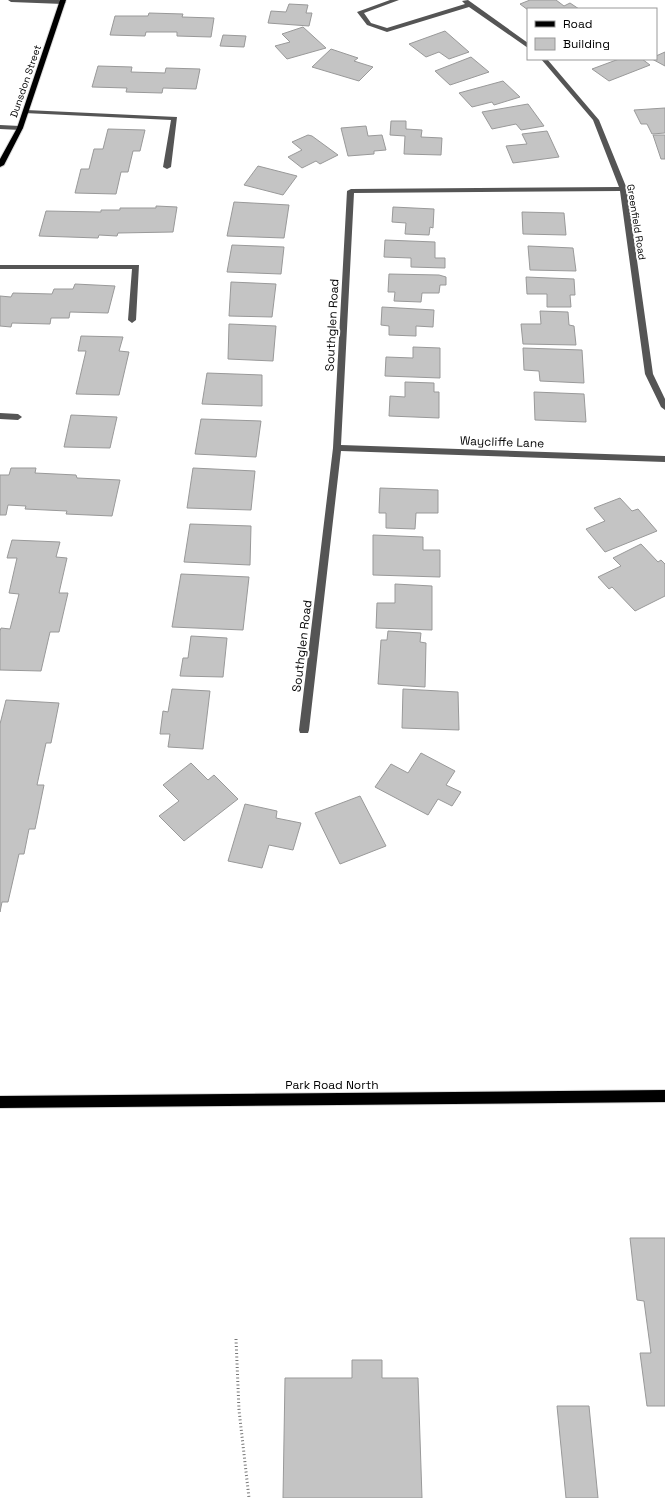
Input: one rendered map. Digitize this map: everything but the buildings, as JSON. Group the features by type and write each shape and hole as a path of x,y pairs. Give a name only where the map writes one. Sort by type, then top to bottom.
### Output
{"main road":[{"name":"Dunsdon Street","path":"0,165 20,128 63,1"},
{"name":"Park Road North","path":"0,1102 665,1096"}],"street":[{"path":"11,0 63,1"},
{"path":"396,0 360,12 369,24 387,30 469,5"},
{"path":"463,0 527,45"},
{"name":"Greenfield Road","path":"545,60 596,120 623,189 649,374 665,407"},
{"path":"26,112 175,118 167,167"},
{"path":"0,127 20,128"},
{"name":"Southglen Road","path":"304,730 337,448 352,191 623,189"},
{"path":"0,267 136,267 132,320"},
{"path":"0,416 18,417"},
{"name":"Waycliffe Lane","path":"337,448 665,460"}],"path":[{"path":"236,1338 240,1410 249,1498"}]}
